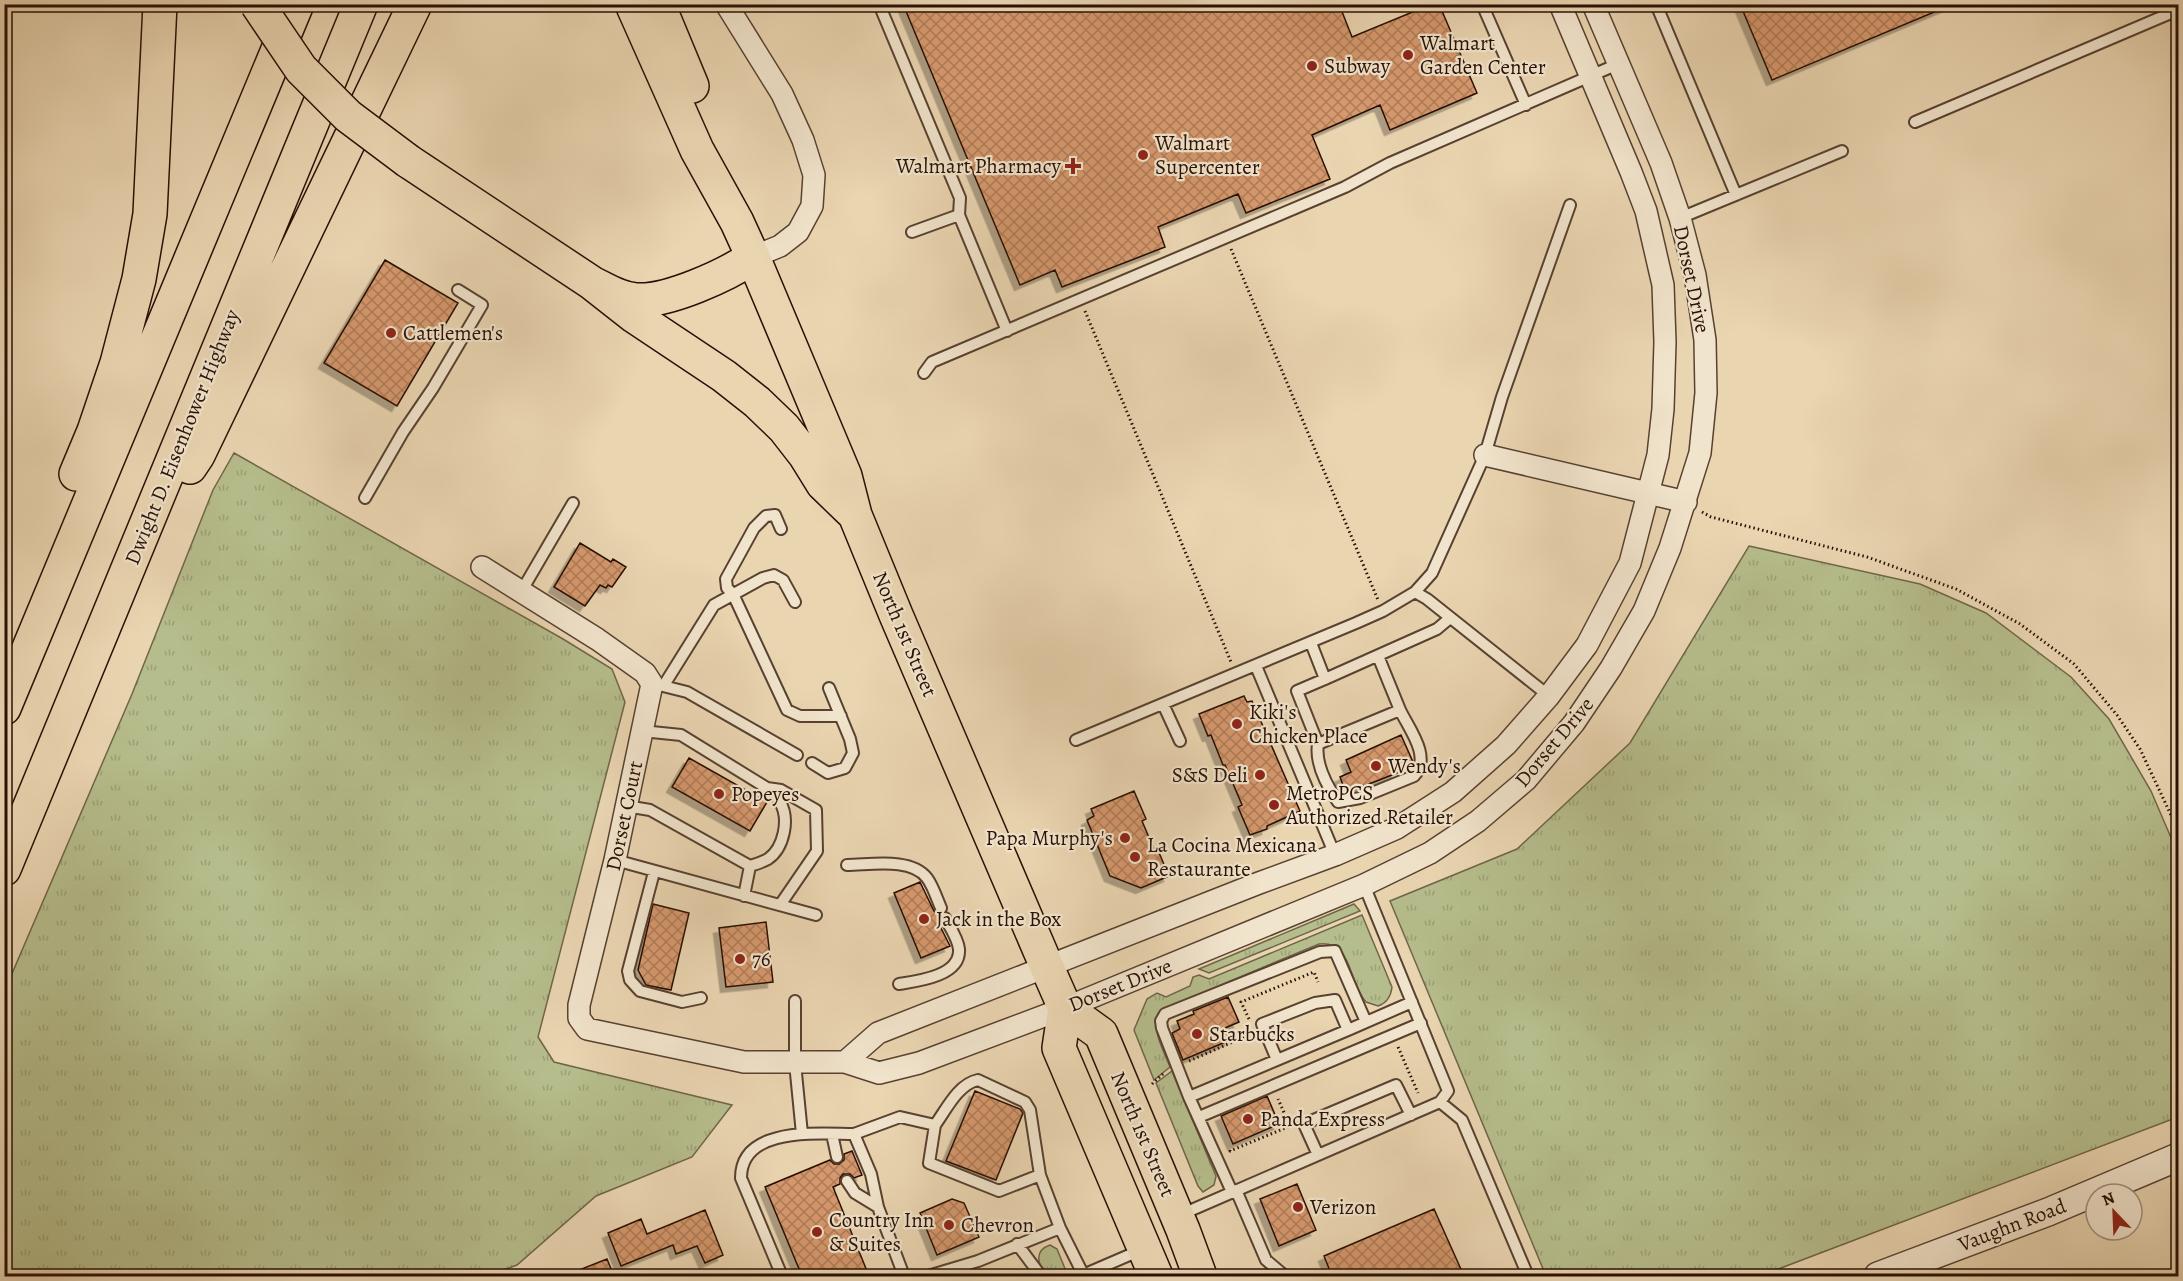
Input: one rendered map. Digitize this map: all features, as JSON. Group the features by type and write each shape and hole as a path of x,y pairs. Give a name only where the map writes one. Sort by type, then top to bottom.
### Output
{"main road":[{"path":"30,643 59,516 94,431 117,363 139,279 150,214 160,4"},
{"path":"257,4 301,69 348,116 408,161 592,283 634,316 724,376 757,402 784,428 805,455 823,484 855,515"},
{"path":"266,80 278,4"},
{"path":"4,708 297,4"},
{"name":"Dwight D. Eisenhower Highway","path":"4,869 361,4"},
{"path":"137,545 198,455 415,4"},
{"path":"632,4 697,150 736,222"},
{"path":"658,4 705,116 736,222"},
{"name":"North 1st Street","path":"736,222 753,257 845,476 855,515 1065,1008 1101,1034 1200,1276"},
{"path":"592,283 621,297 636,300 658,298 732,271 753,257"},
{"name":"North 1st Street","path":"1065,1008 1059,1048 1149,1267"}],"street":[{"path":"726,4 782,94 803,140 814,175 812,206 798,232 780,246 753,257"},
{"name":"Dorset Drive","path":"845,1062 878,1034 1335,855 1397,828 1453,792 1506,745 1549,696 1587,645 1630,562 1658,455 1663,409 1665,342 1663,285 1646,211 1560,4"},
{"name":"Dorset Drive","path":"579,1018 587,1029 744,1062 845,1062 879,1072 919,1063 1065,1008 1364,885 1430,853 1478,821 1526,780 1567,732 1611,668 1644,611 1686,502 1700,453 1706,393 1706,340 1695,275 1680,218 1661,163 1593,4"},
{"path":"1485,455 1686,502"},
{"path":"482,567 597,639 658,685"},
{"name":"Dorset Court","path":"579,1018 579,1005 615,861 642,730 658,685"},
{"name":"Vaughn Road","path":"1878,1276 2048,1212 2178,1157"}],"lane":[{"path":"879,4 960,198 959,215 1007,330"},
{"path":"1482,4 1526,105"},
{"path":"1656,4 1736,195"},
{"path":"1915,122 2178,10"},
{"path":"924,373 932,362 1345,187 1390,164 1618,64"},
{"path":"1680,218 1842,151"},
{"path":"1076,740 1311,643 1383,611 1415,592 1432,573 1485,455 1502,397 1569,205"},
{"path":"912,232 959,215"},
{"path":"365,498 482,305 458,290"},
{"path":"521,592 573,503"},
{"path":"781,530 775,515 766,516 754,528 726,579 727,588 733,594 787,710 800,716 841,716"},
{"path":"795,602 783,580 774,575 763,578 714,605 658,685 687,692 797,755"},
{"path":"1415,592 1549,696"},
{"path":"1378,656 1420,751 1422,763 1420,770 1414,776 1360,798 1338,802 1332,794 1316,756 1318,744 1297,691 1437,629 1450,618"},
{"path":"1311,643 1325,679"},
{"path":"1256,666 1335,855"},
{"path":"812,764 828,773 845,768 853,753 850,739 829,688"},
{"path":"1163,704 1180,741"},
{"path":"1318,744 1400,710"},
{"path":"642,730 681,735 767,788 780,802 785,826 781,841 770,858 750,866"},
{"path":"767,788 781,790 816,810 817,851 780,905"},
{"path":"626,806 650,810 750,866"},
{"path":"615,861 816,915"},
{"path":"847,865 903,865 916,869 927,878 958,944 958,959 946,971 917,981 899,984"},
{"path":"744,896 750,866"},
{"path":"654,872 628,971 630,980 640,991 682,1002 701,998"},
{"path":"1177,1216 1440,1102 1448,1091 1364,885"},
{"path":"1285,1276 1266,1260 1189,1097 1161,1022 1166,1014 1320,952 1335,951 1366,1022"},
{"path":"795,1000 795,1063 802,1134"},
{"path":"1277,1060 1258,1028 1315,1003 1335,1000 1348,1030"},
{"path":"1189,1097 1412,1002"},
{"path":"1199,1117 1421,1023"},
{"path":"1040,1175 999,1191 929,1162 935,1125 963,1087 971,1081 978,1080 1025,1102 1029,1110 1040,1175 1059,1228 1084,1276 1149,1267"},
{"path":"1318,1155 1304,1124 1396,1084 1411,1115"},
{"path":"1440,1102 1462,1120 1528,1276"},
{"path":"782,1276 741,1178 741,1166 749,1152 765,1141 802,1134 854,1134 900,1117 935,1125"},
{"path":"832,1134 837,1157"},
{"path":"854,1134 871,1174 878,1207 904,1276"},
{"path":"847,1181 855,1193 878,1207"},
{"path":"928,1276 950,1273 1059,1228"},
{"path":"1017,1244 1041,1276"}],"path":[{"path":"1226,237 1378,601"},
{"path":"1080,300 1232,663"},
{"path":"1686,502 1711,517 1868,557 1956,589 2020,624 2074,664 2117,715 2140,748 2178,831"},
{"path":"1250,1022 1241,1002 1314,972 1318,982"},
{"path":"1152,1084 1167,1071 1258,1028"},
{"path":"1388,1052 1399,1047 1418,1093"},
{"path":"1213,1111 1230,1151 1290,1126 1277,1097"}],"green space":[{"path":"234,453 612,669 625,702 538,1037 554,1062 732,1105 692,1157 596,1196 517,1265 487,1276 5,1276 5,990 132,694 213,490"},
{"path":"1749,546 1920,584 1986,613 2071,677 2109,719 2151,791 2178,854 2178,1117 1760,1276 1546,1276 1390,901 1517,849 1630,743"},
{"path":"1354,904 1360,911 1209,973 1199,969"},
{"path":"1362,915 1392,987 1390,996 1384,1003 1378,1006 1366,1002 1360,994 1344,956 1330,945 1319,944 1163,1009 1157,1023 1157,1030 1170,1067 1154,1080 1134,1030 1147,999 1157,993 1166,997 1190,986 1193,977 1199,975 1209,979"},
{"path":"1172,1071 1216,1176 1214,1185 1203,1192 1198,1186 1156,1083"},
{"path":"1050,1245 1057,1249 1068,1276 1047,1276 1041,1267 1039,1255"}],"building":[{"name":"Walmart Supercenter","path":"903,4 1339,4 1352,37 1432,4 1439,4 1477,93 1390,130 1380,105 1312,135 1330,179 1246,213 1238,194 1158,227 1165,247 1062,287 1055,270 1020,285"},
{"path":"1740,4 1951,4 1951,5 1772,80"},
{"name":"Cattlemen's","path":"385,260 458,303 397,406 324,363"},
{"path":"580,543 611,562 613,559 626,567 612,587 608,585 606,588 600,585 585,606 554,587"},
{"path":"1244,696 1247,702 1252,701 1300,811 1267,826 1267,829 1250,835 1238,807 1242,805 1211,735 1208,736 1199,714"},
{"name":"Wendy's","path":"1401,735 1413,762 1396,770 1397,773 1346,793 1340,777 1351,772 1346,760"},
{"name":"Popeyes","path":"689,758 767,802 750,831 672,787"},
{"path":"1134,791 1146,819 1142,821 1169,876 1141,888 1110,876 1087,820 1094,816 1091,809"},
{"name":"Jack in the Box","path":"920,882 938,915 938,922 950,946 921,958 894,893"},
{"path":"653,904 689,913 671,990 646,985 638,970"},
{"path":"766,922 773,982 726,987 719,928"},
{"path":"1228,997 1239,1022 1225,1028 1230,1040 1183,1060 1172,1033 1180,1029 1177,1021 1194,1014 1193,1011"},
{"path":"975,1091 1020,1109 1023,1113 996,1180 946,1161"},
{"path":"1267,1096 1279,1124 1233,1144 1221,1116"},
{"name":"Country Inn & Suites","path":"852,1151 862,1175 854,1178 850,1174 843,1174 840,1184 833,1187 869,1276 802,1276 765,1187 830,1160 834,1164 839,1164 844,1160 844,1154"},
{"path":"1297,1184 1316,1230 1279,1246 1260,1199"},
{"name":"Chevron","path":"952,1199 964,1203 979,1237 937,1255 920,1213"},
{"path":"1434,1209 1464,1276 1332,1276 1324,1256"},
{"path":"705,1210 723,1255 705,1263 697,1246 676,1254 673,1245 621,1266 608,1233 641,1219 647,1234"},
{"path":"607,1259 614,1276 564,1276"}],"place":[{"name":"Walmart Garden Center","path":"1408,55"},
{"name":"Subway","path":"1312,66"},
{"name":"Walmart Supercenter","path":"1143,155"},
{"name":"Walmart Pharmacy","path":"1073,166"},
{"name":"Cattlemen's","path":"391,333"},
{"name":"Kiki's Chicken Place","path":"1237,724"},
{"name":"Wendy's","path":"1376,766"},
{"name":"S&S Deli","path":"1260,775"},
{"name":"Popeyes","path":"719,794"},
{"name":"MetroPCS Authorized Retailer","path":"1274,805"},
{"name":"Papa Murphy's","path":"1125,838"},
{"name":"La Cocina Mexicana Restaurante","path":"1135,857"},
{"name":"Jack in the Box","path":"924,919"},
{"name":"76","path":"740,959"},
{"name":"Starbucks","path":"1197,1034"},
{"name":"Panda Express","path":"1248,1119"},
{"name":"Verizon","path":"1298,1207"},
{"name":"Chevron","path":"949,1225"},
{"name":"Country Inn & Suites","path":"817,1232"}]}
